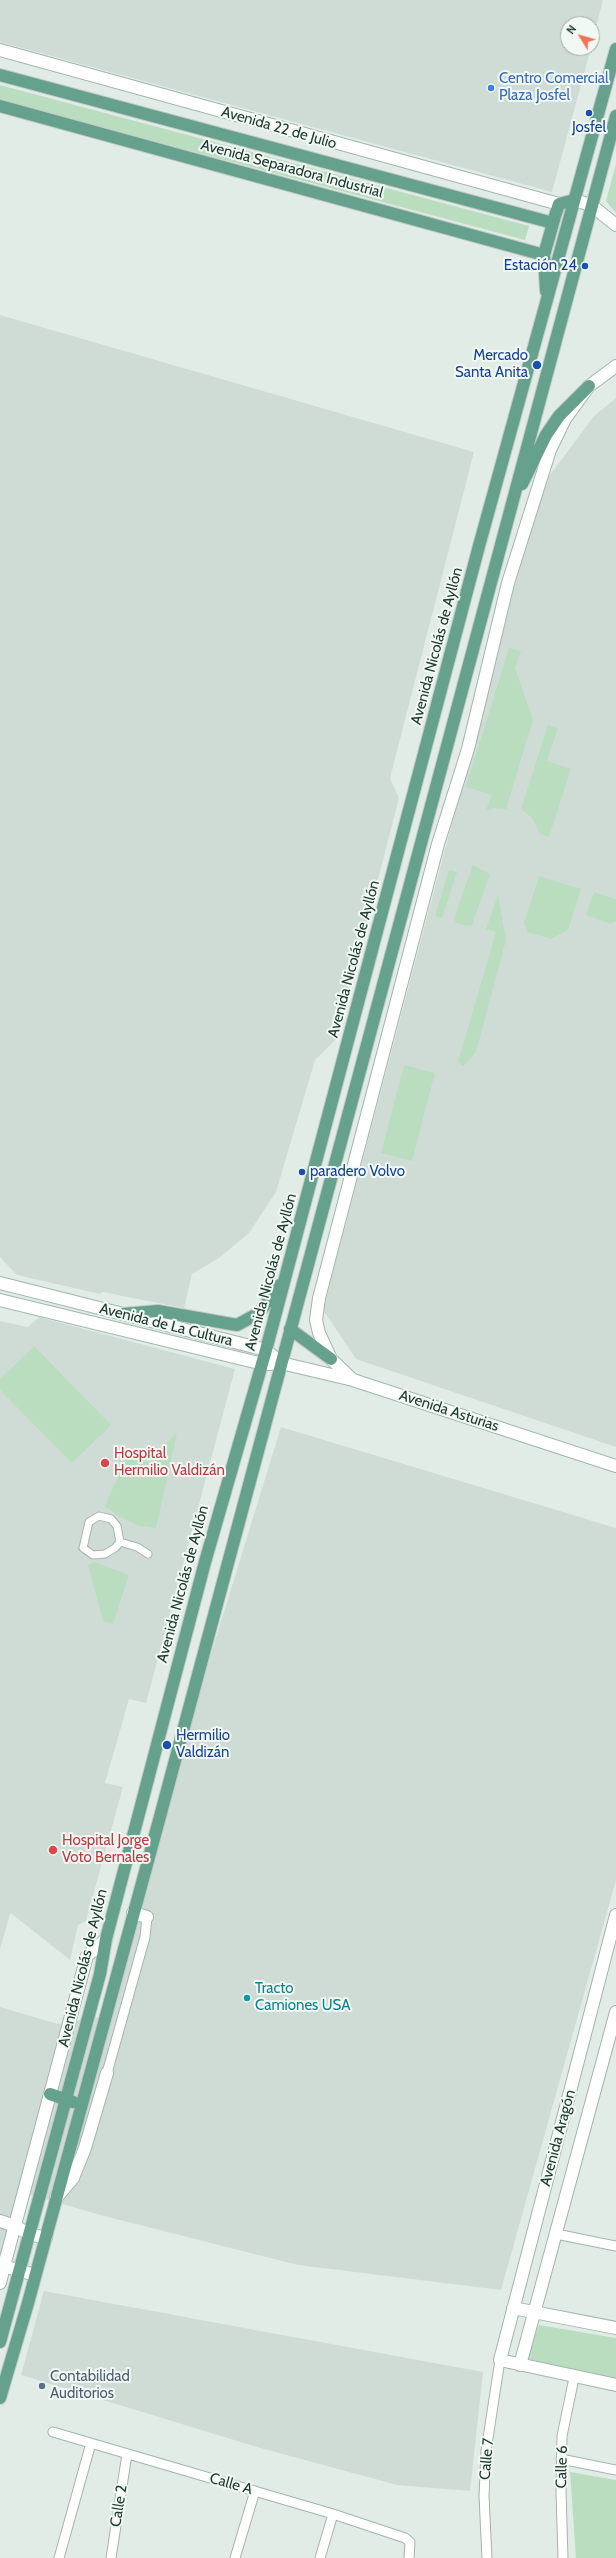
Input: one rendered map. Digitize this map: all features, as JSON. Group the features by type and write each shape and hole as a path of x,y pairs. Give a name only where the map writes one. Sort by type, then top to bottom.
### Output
{"main road":[{"name":"Avenida Nicolás de Ayllón","path":"0,2342 100,1974 106,1939 207,1555 263,1364 546,301 616,49"},
{"name":"Avenida Separadora Industrial","path":"0,75 553,223"},
{"name":"Avenida Separadora Industrial","path":"0,106 544,255"},
{"path":"0,2398 46,2238 616,116"},
{"path":"546,301 544,255 559,204 574,200"},
{"path":"510,510 546,435 559,416 589,386"},
{"path":"123,1314 158,1311 237,1325 260,1314 269,1303 287,1274"},
{"path":"290,1328 331,1359"},
{"path":"50,2094 81,2105"}],"street":[{"name":"Avenida 22 de Julio","path":"0,50 559,204"},
{"path":"574,200 591,205 616,225"},
{"path":"352,1380 331,1359 319,1333 316,1320 319,1298 438,844 468,749 508,583 550,450 565,419 589,386 616,366"},
{"name":"Avenida de La Cultura","path":"0,1283 266,1350 281,1363"},
{"name":"Avenida de La Cultura","path":"0,1300 263,1364 281,1363"},
{"name":"Avenida Asturias","path":"281,1363 352,1380 616,1466"},
{"path":"99,1516 111,1518 118,1526 120,1542 115,1548 105,1554 93,1555 83,1548 89,1522 99,1516"},
{"path":"120,1542 137,1547 148,1554"},
{"path":"56,2198 73,2178 86,2148 145,1937 147,1917 133,1912"},
{"name":"Avenida Aragón","path":"500,2360 616,1915"},
{"name":"Avenida Nicolás de Ayllón","path":"0,2283 2,2266 15,2226 87,1956 106,1939"},
{"name":"Avenida Aragón","path":"520,2365 616,2012"},
{"path":"0,2222 15,2226 29,2234 46,2238"},
{"path":"556,2234 616,2246"},
{"path":"2,2266 35,2275"},
{"path":"513,2308 616,2328"},
{"path":"500,2360 574,2378 616,2385"},
{"name":"Calle 7","path":"487,2558 484,2496 486,2451 500,2360"},
{"name":"Calle 6","path":"563,2558 562,2436 574,2378"},
{"name":"Calle A","path":"54,2432 333,2514 408,2539 409,2558"},
{"path":"59,2558 92,2443"},
{"name":"Calle 2","path":"111,2558 127,2454"},
{"path":"561,2459 616,2470"},
{"path":"235,2558 255,2491"},
{"path":"320,2558 333,2514"}],"shaded area":[{"path":"0,0 603,0 599,16 560,16 560,56 589,56 552,192 0,42"},
{"path":"0,315 474,452 390,778 399,798 337,1038 315,1060 276,1192 249,1233 219,1258 192,1274 184,1308 102,1292 100,1294 17,1275 0,1257"},
{"path":"616,398 616,1447 356,1359 323,1310 541,487 594,416"},
{"name":"Hospital Hermilio Valdizán","path":"39,1317 235,1369 146,1703 129,1699 105,1783 123,1787 86,1921 78,1925 70,1960 12,1914 10,1914 0,1949 0,1321 28,1327"},
{"path":"281,1427 616,1528 616,1880 501,2290 298,2265 104,2216 21,2192 0,2267 0,2007 58,2024 99,2017"},
{"path":"44,2291 483,2372 470,2491 397,2485 257,2447 21,2375"}],"green space":[{"path":"0,85 529,226 525,240 0,100"},
{"path":"616,164 616,213 606,201"},
{"path":"509,648 521,651 515,668 533,720 506,809 494,808 486,811 491,795 466,787"},
{"path":"548,725 558,728 547,761 571,769 549,837 540,834 532,818 521,809"},
{"path":"473,865 490,874 472,925 467,926 456,923 454,918"},
{"path":"449,870 457,872 442,918 435,916"},
{"path":"539,876 581,889 568,930 551,939 528,932 524,923"},
{"path":"594,892 616,899 616,921 611,924 586,915"},
{"path":"498,895 506,940 476,1052 463,1066 458,1062 496,932 486,929"},
{"path":"404,1065 435,1073 412,1161 381,1153"},
{"path":"34,1346 111,1425 72,1463 0,1390 0,1379"},
{"path":"177,1433 156,1528 140,1526 118,1516 105,1506 126,1458 153,1463 158,1452"},
{"path":"94,1562 129,1575 113,1624 103,1621 88,1565"},
{"path":"539,2325 616,2338 616,2381 578,2374 526,2358"},
{"path":"570,2472 616,2480 616,2558 576,2558"}],"place":[{"name":"Centro Comercial Plaza Josfel","path":"491,88"},
{"name":"Josfel","path":"589,113"},
{"name":"Estación 24","path":"585,266"},
{"name":"Mercado Santa Anita","path":"537,365"},
{"name":"paradero Volvo","path":"302,1172"},
{"name":"Hospital Hermilio Valdizán","path":"105,1463"},
{"name":"Hermilio Valdizán","path":"167,1745"},
{"name":"Hospital Jorge Voto Bernales","path":"53,1850"},
{"name":"Tracto Camiones USA","path":"247,1998"},
{"name":"Contabilidad Auditorios","path":"42,2386"}]}
